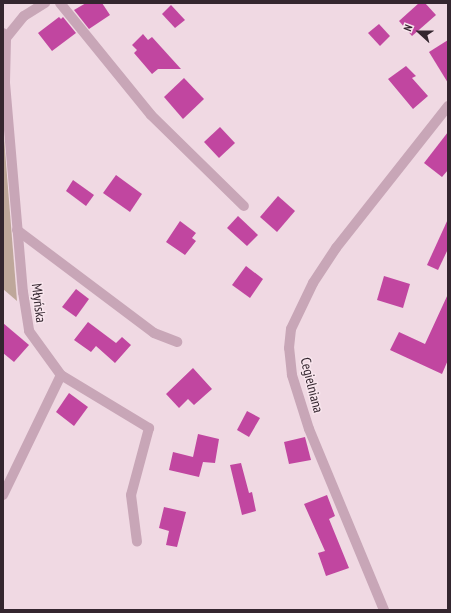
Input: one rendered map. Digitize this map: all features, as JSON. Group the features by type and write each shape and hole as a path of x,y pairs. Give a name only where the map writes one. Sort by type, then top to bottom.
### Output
{"street":[{"path":"4,36 24,16 45,3"},
{"path":"60,3 151,115 244,206"},
{"name":"Młyńska","path":"4,36 5,82 18,230 29,331 61,375 149,428 130,495 137,542"},
{"name":"Cegielniana","path":"384,610 309,429 292,375 289,348 291,328 313,283 336,248 448,106"},
{"path":"18,230 154,333 177,342"},
{"path":"3,496 61,375"}],"shaded area":[{"path":"3,125 17,301 3,289"}],"building":[{"path":"86,3 102,3 110,15 89,29 74,10"},
{"path":"419,3 425,3 436,15 412,36 399,21"},
{"path":"171,5 185,20 175,28 162,14"},
{"path":"59,17 61,19 63,17 76,33 52,51 38,33"},
{"path":"379,24 390,36 380,46 368,33"},
{"path":"143,34 148,40 152,37 181,69 158,69 152,74 134,53 137,50 132,45"},
{"path":"448,40 448,83 429,52"},
{"path":"406,66 416,76 412,78 428,96 413,109 388,79"},
{"path":"184,78 204,99 183,119 164,97"},
{"path":"220,127 235,143 219,158 204,142"},
{"path":"448,132 448,170 442,177 424,163"},
{"path":"116,175 142,194 130,212 103,193"},
{"path":"73,180 94,195 86,206 66,191"},
{"path":"278,196 295,211 277,232 260,217"},
{"path":"238,216 258,235 247,246 227,228"},
{"path":"448,219 448,249 438,270 427,265"},
{"path":"180,221 196,233 192,238 196,241 185,255 166,242"},
{"path":"246,266 263,279 250,298 232,285"},
{"path":"384,276 410,284 403,308 377,300"},
{"path":"76,289 89,299 76,317 62,307"},
{"path":"448,294 448,360 442,374 390,350 399,332 425,344"},
{"path":"88,322 116,343 122,337 131,345 115,363 96,346 91,352 74,340"},
{"path":"3,323 29,345 14,362 3,353"},
{"path":"193,368 212,389 194,405 188,399 179,408 166,394"},
{"path":"69,393 88,407 74,426 56,412"},
{"path":"247,411 260,418 249,437 237,430"},
{"path":"198,434 219,439 215,463 203,462 199,477 169,470 173,452 193,457"},
{"path":"305,437 311,460 289,464 284,442"},
{"path":"241,463 249,493 252,492 256,511 242,515 230,465"},
{"path":"327,495 335,516 329,519 349,568 326,576 318,553 325,551 304,504"},
{"path":"164,507 186,512 177,547 166,545 169,531 159,528"}]}
